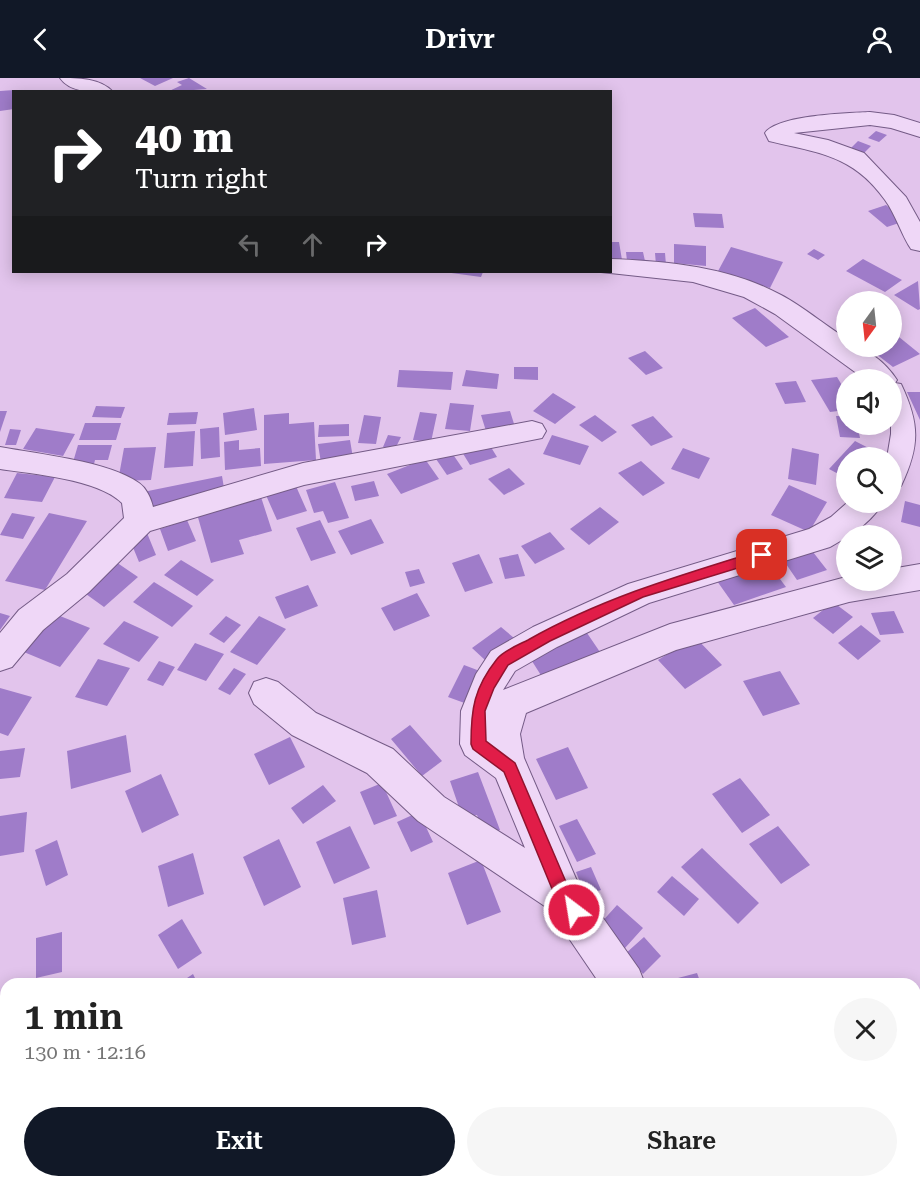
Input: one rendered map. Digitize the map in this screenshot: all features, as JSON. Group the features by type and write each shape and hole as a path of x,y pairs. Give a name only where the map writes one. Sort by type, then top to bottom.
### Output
{"street":[{"path":"70,78 98,90"},
{"path":"920,131 889,119 867,117 801,126 776,133 783,139 820,145 856,158 895,197 920,244"},
{"path":"612,267 638,268 697,277 754,292 858,358 870,369"},
{"path":"902,417 906,426 902,457"},
{"path":"0,657 31,620 78,583 140,522 226,499 303,474 532,431"},
{"path":"0,458 60,469 110,483 130,492 139,506 140,522"},
{"path":"510,767 478,744 478,711 488,685 503,661 545,637 639,593 819,538 842,525 856,513"},
{"path":"620,978 563,895 510,767 502,746 504,721 513,702 670,638 849,589 920,577"},
{"path":"266,693 304,724 380,761 431,809 563,895"}],"building":[{"path":"140,78 173,78 155,86"},
{"path":"189,78 207,89 171,90 182,85 177,82"},
{"path":"12,90 12,109 0,111 0,91"},
{"path":"876,131 887,135 879,142 868,138"},
{"path":"858,141 871,146 863,154 850,149"},
{"path":"886,205 905,221 887,227 868,211"},
{"path":"693,213 722,214 724,228 695,227"},
{"path":"612,242 619,242 622,260 612,260"},
{"path":"674,244 706,246 706,266 674,263"},
{"path":"731,247 783,262 770,288 717,273"},
{"path":"814,249 825,255 818,260 807,254"},
{"path":"626,252 643,252 645,261 627,261"},
{"path":"655,253 665,253 666,265 656,265"},
{"path":"863,259 902,280 883,291 846,271"},
{"path":"451,273 483,273 481,277"},
{"path":"918,281 920,309 902,300 901,291"},
{"path":"755,308 789,337 766,347 732,318"},
{"path":"902,339 920,354 893,367 880,357 902,357"},
{"path":"645,351 663,368 646,375 628,358"},
{"path":"514,367 538,367 538,380 514,379"},
{"path":"399,370 453,372 451,390 397,387"},
{"path":"466,370 499,374 497,389 462,386"},
{"path":"836,377 836,411 830,412 811,380"},
{"path":"796,381 806,402 785,404 775,383"},
{"path":"907,392 920,392 920,420"},
{"path":"553,393 576,407 555,424 533,411"},
{"path":"450,403 474,405 470,431 445,429"},
{"path":"96,406 125,407 121,418 92,417"},
{"path":"254,408 257,430 225,435 223,413"},
{"path":"0,411 7,411 0,432"},
{"path":"510,411 515,427 486,431 481,415"},
{"path":"198,412 196,424 167,425 169,413"},
{"path":"420,412 437,414 431,442 413,440"},
{"path":"289,413 289,424 314,422 316,460 264,464 264,415"},
{"path":"364,415 381,417 376,444 358,443"},
{"path":"595,415 617,432 602,442 579,425"},
{"path":"653,416 673,437 651,446 631,425"},
{"path":"85,423 121,423 116,440 79,440"},
{"path":"349,424 349,436 318,437 319,425"},
{"path":"219,427 220,457 201,459 200,429"},
{"path":"36,428 75,434 63,456 23,449"},
{"path":"10,429 21,430 16,445 5,445"},
{"path":"195,431 193,466 164,468 167,433"},
{"path":"388,435 401,437 395,449 383,447"},
{"path":"552,435 589,446 580,465 543,454"},
{"path":"840,435 859,435 860,438 840,437"},
{"path":"239,440 239,450 260,448 261,466 225,470 224,442"},
{"path":"350,440 353,458 321,463 318,444"},
{"path":"855,441 867,447 849,447"},
{"path":"489,444 497,457 470,465 462,452"},
{"path":"78,445 112,445 108,460 95,460 93,468 71,469"},
{"path":"156,447 151,480 118,481 124,448"},
{"path":"683,448 710,458 699,479 671,469"},
{"path":"792,448 819,454 816,485 788,479"},
{"path":"452,453 463,469 447,475 436,459"},
{"path":"425,459 439,479 401,494 387,474"},
{"path":"641,461 665,483 643,496 618,473"},
{"path":"836,461 836,473 829,469"},
{"path":"509,468 525,484 504,495 488,479"},
{"path":"17,473 55,477 42,502 4,498"},
{"path":"222,476 225,494 151,509 148,491"},
{"path":"374,481 379,496 355,501 351,486"},
{"path":"335,482 349,518 328,523 323,511 314,513 306,490"},
{"path":"295,484 307,511 277,520 265,493"},
{"path":"789,485 827,502 809,532 771,515"},
{"path":"261,497 272,531 239,540 244,554 211,563 197,514"},
{"path":"905,501 920,505 920,527 901,522"},
{"path":"600,507 619,522 589,545 570,529"},
{"path":"12,513 35,517 23,539 0,535"},
{"path":"49,513 87,521 45,590 5,581"},
{"path":"371,519 384,543 351,555 338,531"},
{"path":"187,520 196,541 168,551 160,529"},
{"path":"320,520 336,553 311,561 296,528"},
{"path":"550,532 565,549 535,564 521,546"},
{"path":"147,533 156,555 139,562 130,540"},
{"path":"813,552 827,570 797,580 784,561"},
{"path":"479,554 493,583 465,592 452,563"},
{"path":"518,554 525,576 505,579 499,558"},
{"path":"113,560 138,577 104,607 79,589"},
{"path":"181,560 214,580 197,596 164,575"},
{"path":"768,563 786,587 734,605 717,581"},
{"path":"419,569 425,583 410,587 405,572"},
{"path":"154,582 193,606 172,627 133,602"},
{"path":"308,585 318,606 285,619 275,597"},
{"path":"417,593 430,616 394,631 381,608"},
{"path":"833,602 853,617 833,634 813,618"},
{"path":"894,611 904,633 880,635 871,613"},
{"path":"50,612 90,628 60,667 19,650"},
{"path":"0,613 10,616 0,630"},
{"path":"226,616 241,625 224,643 209,634"},
{"path":"259,616 286,629 257,665 230,652"},
{"path":"124,621 159,637 139,662 103,644"},
{"path":"861,625 881,641 858,660 838,643"},
{"path":"501,627 514,638 485,660 472,648"},
{"path":"587,633 602,655 544,680 530,658"},
{"path":"695,637 722,665 685,689 658,660"},
{"path":"195,643 224,654 206,681 177,670"},
{"path":"98,659 130,668 107,706 75,697"},
{"path":"159,661 175,667 163,686 147,680"},
{"path":"464,665 485,673 470,705 448,697"},
{"path":"234,668 246,674 230,695 218,689"},
{"path":"780,671 800,704 763,716 743,681"},
{"path":"0,688 32,697 8,736 0,733"},
{"path":"410,725 442,761 422,776 391,739"},
{"path":"126,735 131,772 71,789 67,751"},
{"path":"290,737 305,767 269,785 254,754"},
{"path":"568,747 588,788 556,800 536,759"},
{"path":"25,748 20,777 0,779 0,751"},
{"path":"478,772 500,830 484,835 477,815 463,819 450,781"},
{"path":"161,774 179,815 142,833 125,791"},
{"path":"740,778 770,815 742,833 712,794"},
{"path":"382,783 397,816 374,825 360,792"},
{"path":"323,785 336,801 303,824 291,808"},
{"path":"27,812 24,852 0,856 0,816"},
{"path":"419,812 433,842 411,852 397,822"},
{"path":"577,819 596,854 577,862 559,826"},
{"path":"350,826 370,868 334,884 316,842"},
{"path":"778,826 810,865 781,884 749,844"},
{"path":"279,839 301,887 264,906 243,857"},
{"path":"57,840 68,875 46,886 35,850"},
{"path":"702,848 759,903 738,924 681,867"},
{"path":"193,853 204,894 168,907 158,866"},
{"path":"481,860 501,912 467,925 448,873"},
{"path":"591,867 601,890 585,895 576,872"},
{"path":"672,876 699,899 684,916 657,892"},
{"path":"377,890 386,937 352,945 343,898"},
{"path":"617,905 643,928 625,948 599,925"},
{"path":"182,919 202,953 178,969 158,935"},
{"path":"62,932 62,972 36,978 36,938"},
{"path":"644,937 661,956 643,974 625,954"},
{"path":"697,973 699,978 678,978"}],"route":[{"path":"574,910 563,895 510,767 478,744 478,711 488,685 503,661 545,637 585,621 639,593 762,555"}]}
